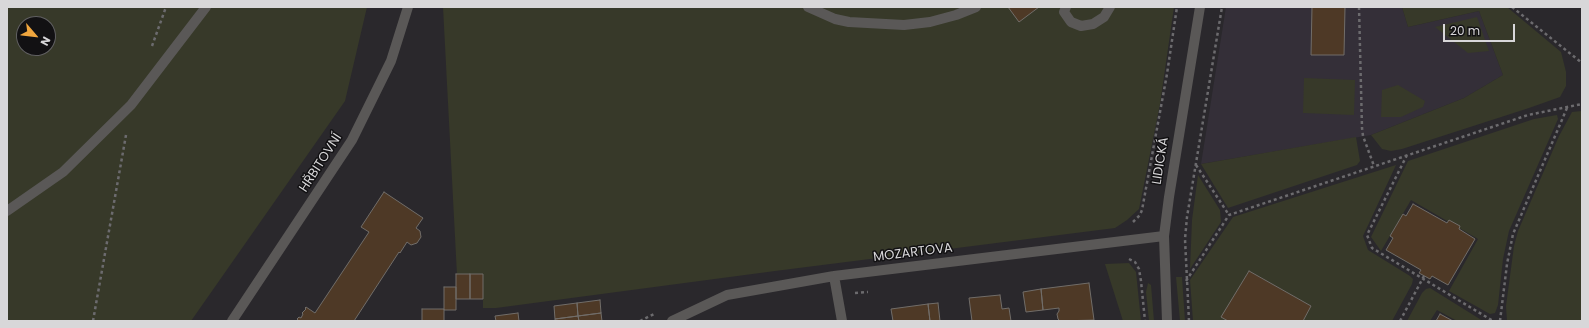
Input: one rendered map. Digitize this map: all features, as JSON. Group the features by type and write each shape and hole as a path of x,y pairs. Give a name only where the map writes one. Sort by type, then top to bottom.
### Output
{"street":[{"path":"7,210 63,172 131,105 206,7"},
{"name":"HŘBITOVNÍ","path":"232,321 352,140 391,61 408,7"},
{"path":"808,7 835,19 850,22 904,25 930,22 976,7"},
{"path":"1066,7 1064,12 1071,22 1081,26 1093,24 1104,17 1110,7"},
{"name":"LIDICKÁ","path":"1167,321 1164,236 1169,196 1200,7"},
{"name":"MOZARTOVA","path":"677,320 727,294 834,276 1164,236"},
{"path":"834,276 842,321"}],"path":[{"path":"1132,224 1140,215 1142,210 1167,74 1177,7"},
{"path":"1189,321 1185,239 1222,7"},
{"path":"1359,7 1362,128 1363,136 1374,166"},
{"path":"1512,7 1582,62"},
{"path":"1186,281 1229,215 1528,115 1582,104"},
{"path":"93,321 131,105"},
{"path":"1500,321 1507,264 1513,234 1567,107"},
{"path":"1407,155 1367,234 1372,248 1493,321"},
{"path":"1196,165 1229,215"},
{"path":"1123,259 1129,259 1135,262 1139,269 1145,321"},
{"path":"1400,321 1424,276"},
{"path":"850,294 874,291"},
{"path":"640,321 660,311"}],"shaded area":[{"path":"1226,7 1402,7 1408,27 1479,11 1503,75 1464,98 1371,135 1201,164"}],"green space":[{"path":"7,7 367,7 345,101 191,321 7,321"},
{"path":"443,7 1174,7 1160,104 1139,209 1115,228 496,308 483,308 483,274 457,275"},
{"path":"1402,7 1507,7 1561,52 1566,72 1566,86 1560,97 1529,108 1402,149 1391,151 1382,149 1371,135 1464,98 1503,75 1479,11 1408,27"},
{"path":"1477,17 1489,51 1468,53 1435,27"},
{"path":"1304,78 1355,80 1354,115 1303,113"},
{"path":"1398,85 1425,101 1423,107 1401,117 1381,117 1382,90"},
{"path":"1582,111 1582,321 1507,321 1506,306 1514,246 1518,231 1559,136 1572,112"},
{"path":"1557,115 1558,119 1509,231 1503,259 1498,305 1495,313 1490,314 1449,291 1478,239 1411,200 1381,251 1371,237 1408,161 1534,119"},
{"path":"1356,137 1360,161 1357,165 1228,208 1201,164"},
{"path":"1396,165 1363,236 1368,250 1413,279 1412,284 1392,321 1303,321 1311,306 1249,271 1222,317 1228,321 1193,321 1190,280 1233,217"},
{"path":"1198,175 1220,210 1221,222 1190,269 1192,220"},
{"path":"1129,263 1136,272 1141,321 1123,321 1105,264"},
{"path":"1176,277 1182,277 1185,321 1180,321"},
{"path":"1148,283 1151,285 1154,321 1149,321 1146,292"},
{"path":"1430,288 1483,321 1457,321 1437,310 1430,321 1407,321 1422,293 1426,289"}],"building":[{"path":"1008,7 1039,7 1019,22"},
{"path":"1312,7 1345,7 1344,55 1311,55"},
{"path":"384,192 423,218 416,228 420,231 421,237 417,243 411,245 407,242 400,253 399,252 354,321 299,321 297,319 299,317 301,318 306,307 315,313 369,232 361,227"},
{"path":"1413,204 1447,223 1449,220 1460,226 1459,229 1475,239 1448,285 1432,276 1430,279 1419,273 1421,270 1386,250 1393,238 1390,236 1403,214 1406,216"},
{"path":"1249,271 1311,306 1303,321 1228,321 1221,317"},
{"path":"456,274 470,274 470,299 456,299"},
{"path":"470,274 483,274 483,299 470,299"},
{"path":"1089,283 1094,320 1060,321 1057,314 1059,308 1043,310 1041,289"},
{"path":"444,287 456,287 456,310 444,310"},
{"path":"1041,289 1043,310 1026,312 1023,292"},
{"path":"1000,295 1002,309 1009,308 1011,321 972,321 969,298"},
{"path":"600,300 601,313 578,316 577,303"},
{"path":"577,303 578,316 555,319 554,306"},
{"path":"938,303 940,321 930,321 928,304"},
{"path":"928,304 930,321 893,321 891,309"},
{"path":"422,309 444,309 444,321 422,321"},
{"path":"518,313 519,321 496,321 495,316"},
{"path":"601,313 602,321 579,321 578,316"},
{"path":"1440,314 1453,321 1436,321"},
{"path":"578,316 579,321 555,321 555,319"}]}
